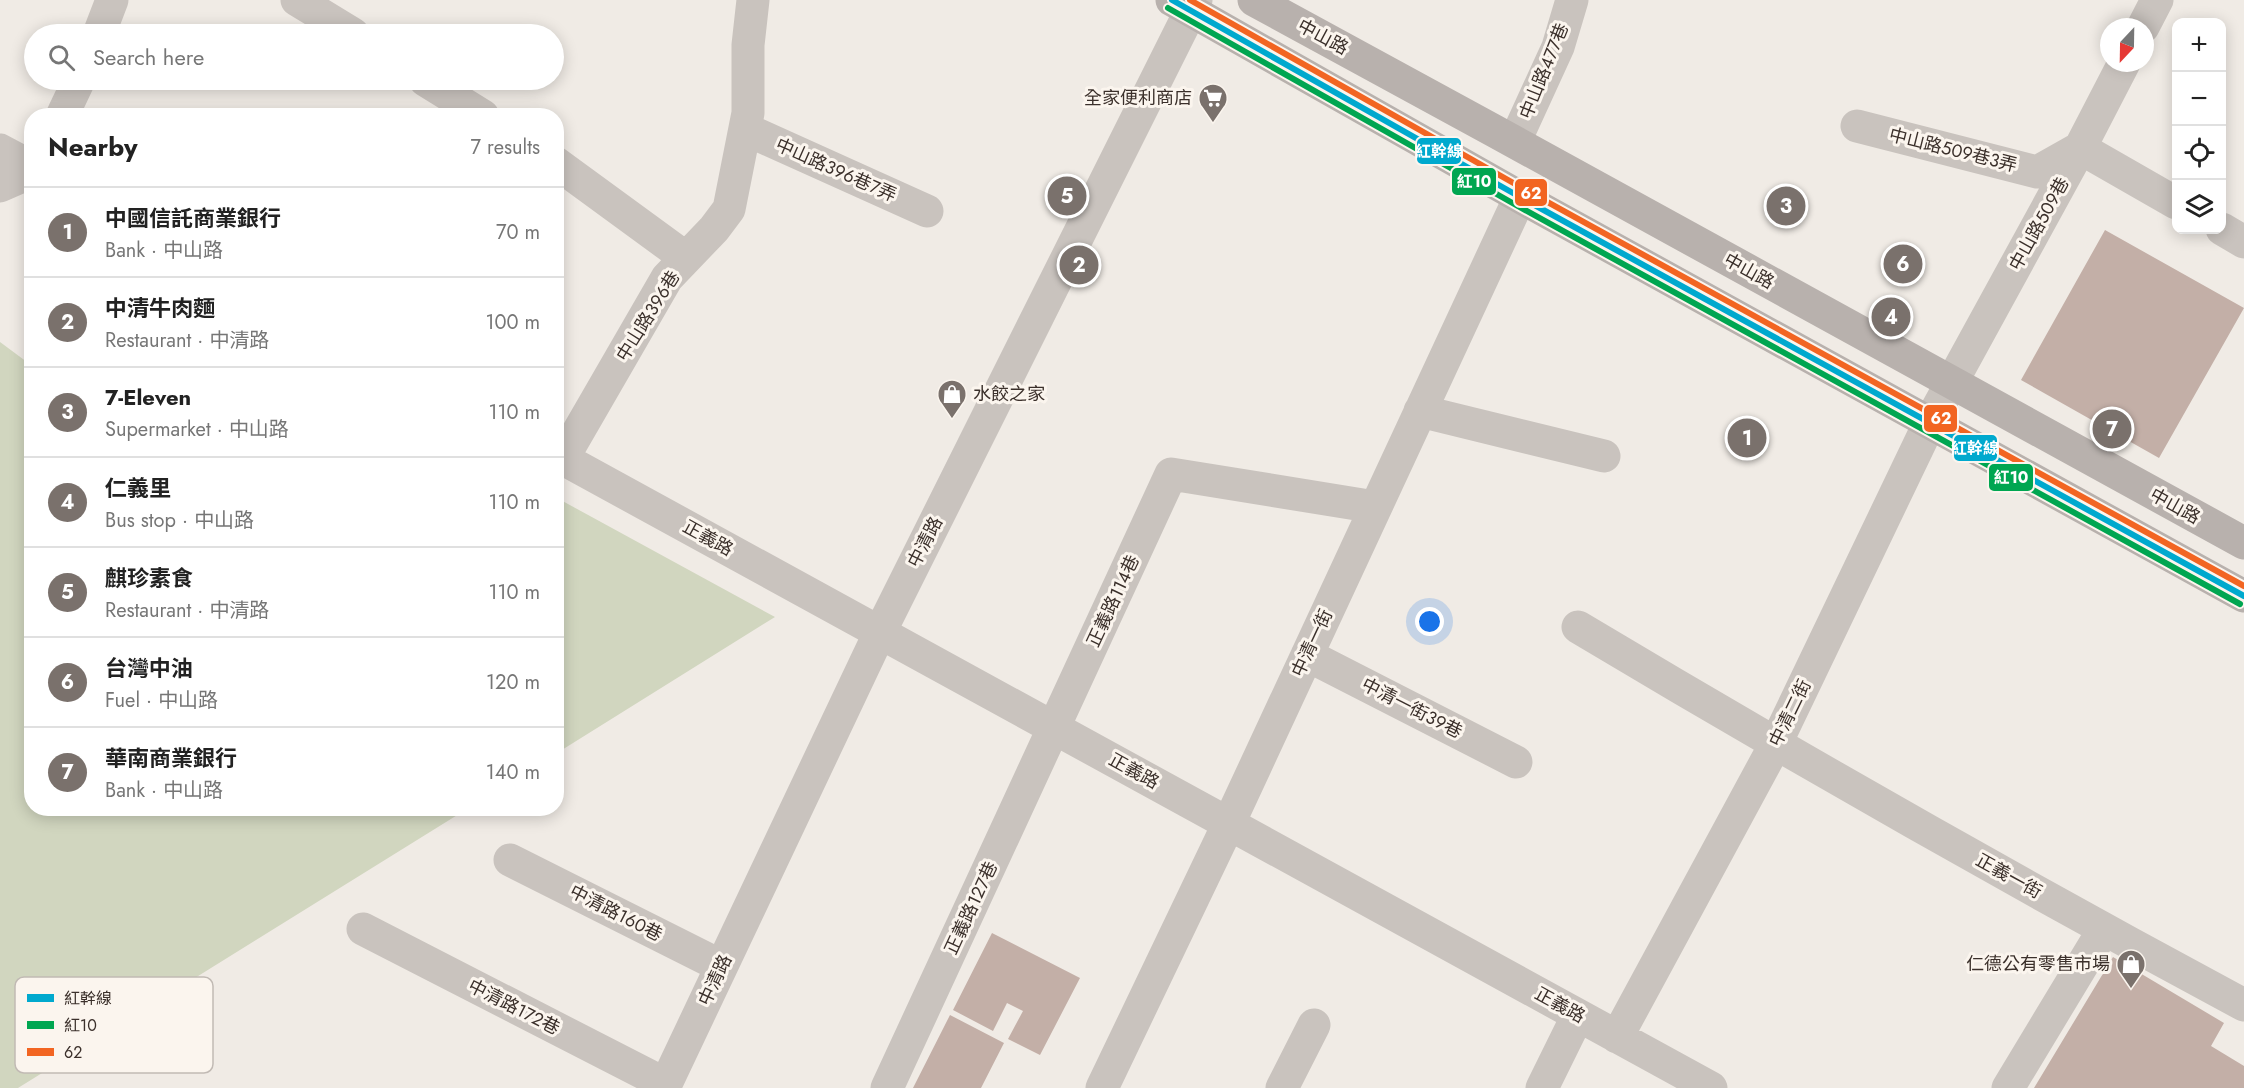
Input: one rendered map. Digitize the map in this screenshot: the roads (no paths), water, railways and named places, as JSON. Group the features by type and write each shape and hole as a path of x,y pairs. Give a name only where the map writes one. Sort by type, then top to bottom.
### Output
{"main road":[{"name":"中山路","path":"1254,0 1515,141 1951,384 2244,543"},
{"path":"1186,3 1520,197 2244,596"}],"street":[{"path":"103,24 112,0"},
{"path":"297,0 336,24"},
{"name":"中山路396巷","path":"564,450 667,278 729,209 748,113 748,45 753,0"},
{"name":"中山路477巷","path":"1515,141 1558,47 1572,0"},
{"path":"2148,18 2157,0"},
{"name":"中清路","path":"664,1086 880,632 1186,3"},
{"name":"中山路509巷","path":"1951,384 2119,72"},
{"path":"66,108 74,90"},
{"path":"441,90 470,108"},
{"name":"中山路509巷3弄","path":"1857,126 2037,172 2080,148"},
{"name":"中山路396巷7弄","path":"745,129 927,211"},
{"path":"2080,148 2172,201"},
{"path":"0,150 24,163"},
{"path":"564,169 686,258"},
{"path":"0,186 24,176"},
{"name":"中清一街","path":"1102,1088 1229,823 1520,197"},
{"path":"2226,231 2244,242"},
{"name":"中清二街","path":"1617,1037 1774,745 1930,422 1951,384"},
{"path":"1420,411 1604,456"},
{"name":"正義路","path":"564,459 1711,1088"},
{"name":"正義路114巷","path":"1055,728 1171,474 1375,507"},
{"name":"正義一街","path":"1578,627 1774,745 2244,1005"},
{"name":"中清一街39巷","path":"1307,655 1516,762"},
{"name":"正義路127巷","path":"886,1088 1055,728"},
{"name":"中清路160巷","path":"510,860 722,966"},
{"name":"中清路172巷","path":"363,929 664,1086"},
{"path":"2008,1088 2104,929"},
{"path":"1542,1088 1578,1015"},
{"path":"1282,1088 1314,1025"}],"place":[{"name":"全家便利商店","path":"1213,124"},
{"name":"麒珍素食","path":"1067,196"},
{"name":"7-Eleven","path":"1786,206"},
{"name":"台灣中油","path":"1903,264"},
{"name":"中清牛肉麵","path":"1079,265"},
{"name":"仁義里","path":"1891,317"},
{"name":"水餃之家","path":"952,420"},
{"name":"華南商業銀行","path":"2112,429"},
{"name":"中國信託商業銀行","path":"1747,438"},
{"name":"仁德公有零售市場","path":"2131,990"}]}
